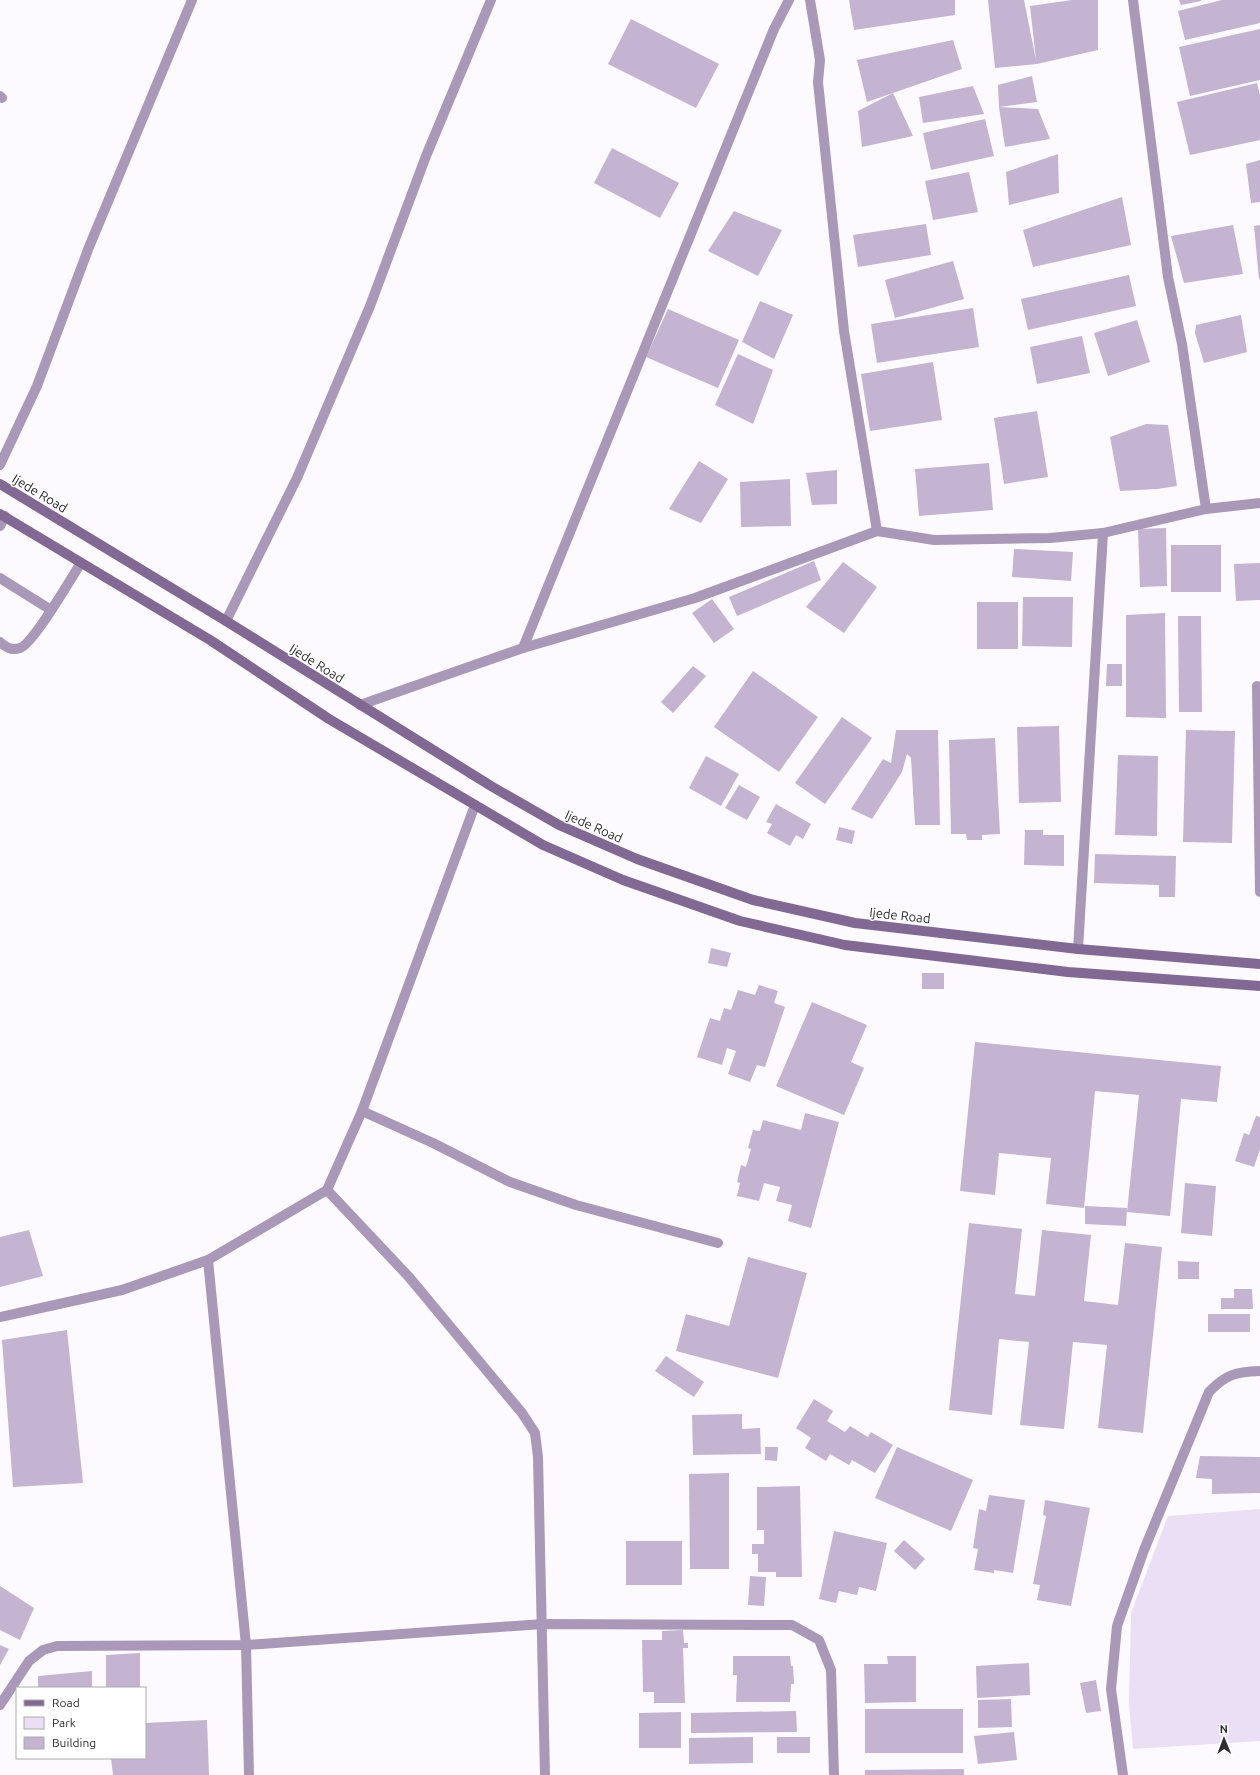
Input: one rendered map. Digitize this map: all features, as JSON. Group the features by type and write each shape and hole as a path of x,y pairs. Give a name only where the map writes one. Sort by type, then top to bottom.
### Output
{"main road":[{"name":"Ijede Road","path":"0,484 226,620 360,705 559,825 637,859 753,900 855,924 1078,949 1260,964"},
{"path":"2,515 210,640 329,719 543,845 623,880 740,921 845,945 1068,972 1260,986"}],"street":[{"path":"0,465 37,386 89,247 192,0"},
{"path":"226,620 297,478 370,306 426,156 491,0"},
{"path":"523,648 774,29 789,0"},
{"path":"810,0 820,60 818,82 844,331 877,531"},
{"path":"1133,0 1168,277 1182,344 1206,509"},
{"path":"360,705 523,648 695,598 877,531 934,540 1050,538 1103,533 1206,509 1260,503"},
{"path":"0,526 2,515"},
{"path":"1078,949 1103,533"},
{"path":"0,642 9,649 21,648 51,610 81,563"},
{"path":"0,578 51,610"},
{"path":"1258,686 1260,892"},
{"path":"0,1317 24,1310 122,1290 208,1260 327,1190 362,1111 475,805"},
{"path":"362,1111 432,1143 510,1182 576,1205 718,1243"},
{"path":"327,1190 409,1277 522,1413 535,1433 538,1457 543,1624 545,1775"},
{"path":"208,1260 246,1645 249,1775"},
{"path":"1123,1775 1111,1689 1117,1626 1144,1550 1209,1392 1222,1379 1242,1372 1260,1370"},
{"path":"0,1705 30,1661 43,1650 57,1646 246,1645 543,1624 792,1625 819,1640 831,1670 834,1775"}],"green space":[{"path":"1260,1509 1260,1741 1133,1749 1129,1703 1131,1613 1168,1516"}],"building":[{"path":"849,0 955,0 955,15 854,30"},
{"path":"988,0 1024,0 1036,60 1030,6 1072,0 1098,0 1098,50 1037,64 995,68"},
{"path":"1179,0 1201,0 1201,1 1181,5"},
{"path":"1222,0 1260,0 1260,23 1185,40 1178,11"},
{"path":"631,19 719,64 696,108 608,64"},
{"path":"1260,29 1260,80 1190,96 1179,47"},
{"path":"953,40 962,69 867,102 857,60"},
{"path":"1032,76 1037,102 999,107 998,85"},
{"path":"1257,83 1260,95 1260,140 1190,155 1177,102"},
{"path":"973,86 984,114 923,123 919,97"},
{"path":"893,93 913,136 862,147 858,111"},
{"path":"999,107 1038,109 1050,139 1005,147"},
{"path":"985,119 994,156 931,170 923,133"},
{"path":"612,148 679,183 660,218 594,183"},
{"path":"1058,154 1059,193 1009,205 1006,172"},
{"path":"1260,160 1260,202 1251,203 1246,164"},
{"path":"969,172 978,212 933,220 925,181"},
{"path":"1122,197 1131,245 1033,267 1023,230"},
{"path":"734,211 782,230 758,276 708,251"},
{"path":"926,224 931,255 858,267 853,235"},
{"path":"1233,225 1243,274 1184,283 1171,236"},
{"path":"1260,225 1260,278 1259,279 1254,226"},
{"path":"953,261 964,299 895,318 885,280"},
{"path":"1129,275 1136,306 1028,330 1021,299"},
{"path":"760,301 793,315 774,359 742,342"},
{"path":"973,308 979,347 877,363 871,324"},
{"path":"668,309 739,340 718,388 646,357"},
{"path":"1241,315 1247,352 1204,363 1195,333 1196,325"},
{"path":"1137,320 1150,362 1108,376 1094,333"},
{"path":"1082,336 1090,373 1037,384 1030,347"},
{"path":"738,354 773,370 753,424 715,405"},
{"path":"933,362 942,420 870,431 861,374"},
{"path":"1037,411 1048,477 1004,484 994,418"},
{"path":"1146,424 1168,425 1177,486 1157,489 1120,491 1110,437"},
{"path":"699,461 728,479 701,523 669,509"},
{"path":"989,463 993,510 919,516 915,469"},
{"path":"837,470 837,504 812,505 806,473"},
{"path":"790,479 791,526 741,527 740,482"},
{"path":"1166,528 1167,586 1140,587 1138,529"},
{"path":"1171,545 1221,545 1221,592 1171,592"},
{"path":"1014,549 1073,552 1071,581 1012,577"},
{"path":"814,561 821,580 737,616 729,597"},
{"path":"843,562 877,587 844,633 806,607"},
{"path":"1260,563 1260,600 1236,601 1234,564"},
{"path":"1023,597 1073,597 1072,647 1022,646"},
{"path":"712,599 734,629 714,643 692,613"},
{"path":"977,602 1018,602 1018,649 977,649"},
{"path":"1165,613 1166,718 1126,717 1126,615"},
{"path":"1178,616 1201,616 1202,712 1179,712"},
{"path":"1107,664 1122,664 1122,686 1106,686"},
{"path":"693,666 706,676 673,713 661,702"},
{"path":"753,671 818,717 779,772 714,727"},
{"path":"842,717 872,738 825,804 795,783"},
{"path":"1059,726 1061,802 1019,803 1017,727"},
{"path":"896,730 938,730 940,825 915,825 911,758 907,754 902,772 872,819 851,809 883,759 891,763"},
{"path":"1186,730 1235,731 1232,843 1183,842"},
{"path":"995,738 1000,834 982,835 982,840 967,840 966,834 951,834 949,740"},
{"path":"1118,755 1158,756 1157,836 1115,835"},
{"path":"706,756 739,774 721,806 689,788"},
{"path":"739,785 760,797 747,820 725,808"},
{"path":"776,804 811,824 803,839 796,835 790,846 767,833 772,824 766,822"},
{"path":"839,827 855,831 852,844 836,840"},
{"path":"1025,830 1043,830 1043,835 1064,835 1064,866 1024,865"},
{"path":"1095,854 1176,856 1175,897 1159,897 1159,885 1094,883"},
{"path":"711,948 731,953 727,967 708,963"},
{"path":"922,973 944,973 944,989 922,989"},
{"path":"759,985 778,991 774,1003 785,1007 765,1067 757,1065 750,1082 728,1074 736,1051 727,1048 722,1065 697,1057 710,1018 720,1021 724,1008 731,1010 738,990 755,995"},
{"path":"812,1002 867,1025 851,1062 864,1068 844,1115 776,1086"},
{"path":"975,1042 1221,1066 1217,1102 1181,1099 1170,1216 1127,1212 1139,1095 1095,1091 1084,1208 1046,1204 1051,1158 999,1153 995,1195 960,1191"},
{"path":"805,1113 839,1122 811,1228 788,1221 792,1205 776,1201 780,1187 764,1183 759,1201 737,1196 740,1183 737,1182 741,1165 746,1167 751,1149 748,1148 753,1130 760,1131 763,1120 801,1130"},
{"path":"1256,1116 1260,1117 1260,1149 1254,1167 1235,1161 1244,1133 1249,1135"},
{"path":"1185,1183 1216,1186 1212,1236 1181,1233"},
{"path":"1085,1206 1127,1208 1126,1226 1085,1224"},
{"path":"969,1223 1022,1229 1015,1294 1035,1296 1042,1230 1091,1235 1084,1301 1118,1305 1125,1243 1162,1247 1143,1433 1098,1428 1107,1345 1073,1342 1064,1429 1020,1425 1029,1342 999,1339 992,1415 949,1410"},
{"path":"29,1230 43,1276 0,1287 0,1237"},
{"path":"748,1257 807,1273 778,1378 676,1351 686,1314 729,1326"},
{"path":"1178,1261 1199,1262 1199,1279 1178,1279"},
{"path":"1234,1289 1252,1289 1253,1309 1221,1309 1221,1298 1234,1298"},
{"path":"1208,1314 1250,1314 1250,1332 1208,1332"},
{"path":"67,1330 83,1483 13,1487 2,1340"},
{"path":"666,1356 704,1382 694,1397 655,1371"},
{"path":"814,1399 833,1411 827,1421 845,1432 850,1426 868,1437 871,1432 893,1445 875,1473 852,1460 849,1465 830,1454 826,1461 805,1448 811,1438 796,1428"},
{"path":"742,1414 742,1429 760,1428 761,1454 693,1455 692,1415"},
{"path":"765,1447 778,1447 777,1461 765,1460"},
{"path":"897,1447 973,1480 951,1531 875,1498"},
{"path":"1200,1456 1260,1457 1260,1493 1212,1494 1212,1479 1196,1478"},
{"path":"729,1473 729,1569 690,1569 689,1474"},
{"path":"800,1486 802,1577 776,1577 776,1572 758,1572 758,1554 752,1554 752,1544 764,1544 764,1530 757,1530 757,1487"},
{"path":"989,1495 1025,1500 1013,1573 994,1570 994,1573 974,1570 978,1549 973,1548 979,1509 986,1511"},
{"path":"1045,1500 1090,1508 1071,1606 1037,1600 1040,1585 1033,1584 1046,1516 1043,1515"},
{"path":"834,1531 887,1543 876,1591 859,1587 857,1595 839,1591 836,1603 819,1599"},
{"path":"904,1540 925,1559 915,1570 894,1551"},
{"path":"626,1541 682,1541 682,1585 626,1585"},
{"path":"750,1576 766,1577 764,1606 748,1605"},
{"path":"0,1586 34,1608 20,1640 0,1630"},
{"path":"683,1630 684,1643 688,1643 688,1648 683,1648 685,1703 654,1703 654,1692 643,1692 642,1640 662,1640 662,1631"},
{"path":"0,1645 9,1649 0,1665"},
{"path":"140,1653 140,1687 106,1687 106,1655"},
{"path":"733,1656 790,1656 791,1666 793,1666 794,1684 791,1684 790,1702 736,1702 737,1675 733,1675"},
{"path":"887,1656 916,1656 916,1702 865,1703 864,1664 888,1664"},
{"path":"1029,1663 1030,1695 977,1698 976,1666"},
{"path":"92,1671 92,1687 38,1687 38,1676"},
{"path":"1096,1680 1101,1711 1086,1713 1080,1683"},
{"path":"1011,1699 1012,1727 978,1728 978,1700"},
{"path":"865,1709 963,1709 963,1753 865,1753"},
{"path":"796,1711 797,1732 691,1733 691,1713"},
{"path":"681,1712 681,1748 639,1748 639,1713"},
{"path":"207,1720 209,1775 113,1775 111,1759 146,1759 146,1723"},
{"path":"1014,1732 1017,1760 978,1764 974,1736"},
{"path":"753,1737 753,1763 689,1764 689,1738"},
{"path":"777,1737 810,1737 810,1753 777,1753"},
{"path":"964,1769 964,1775 865,1775 865,1770"}]}
